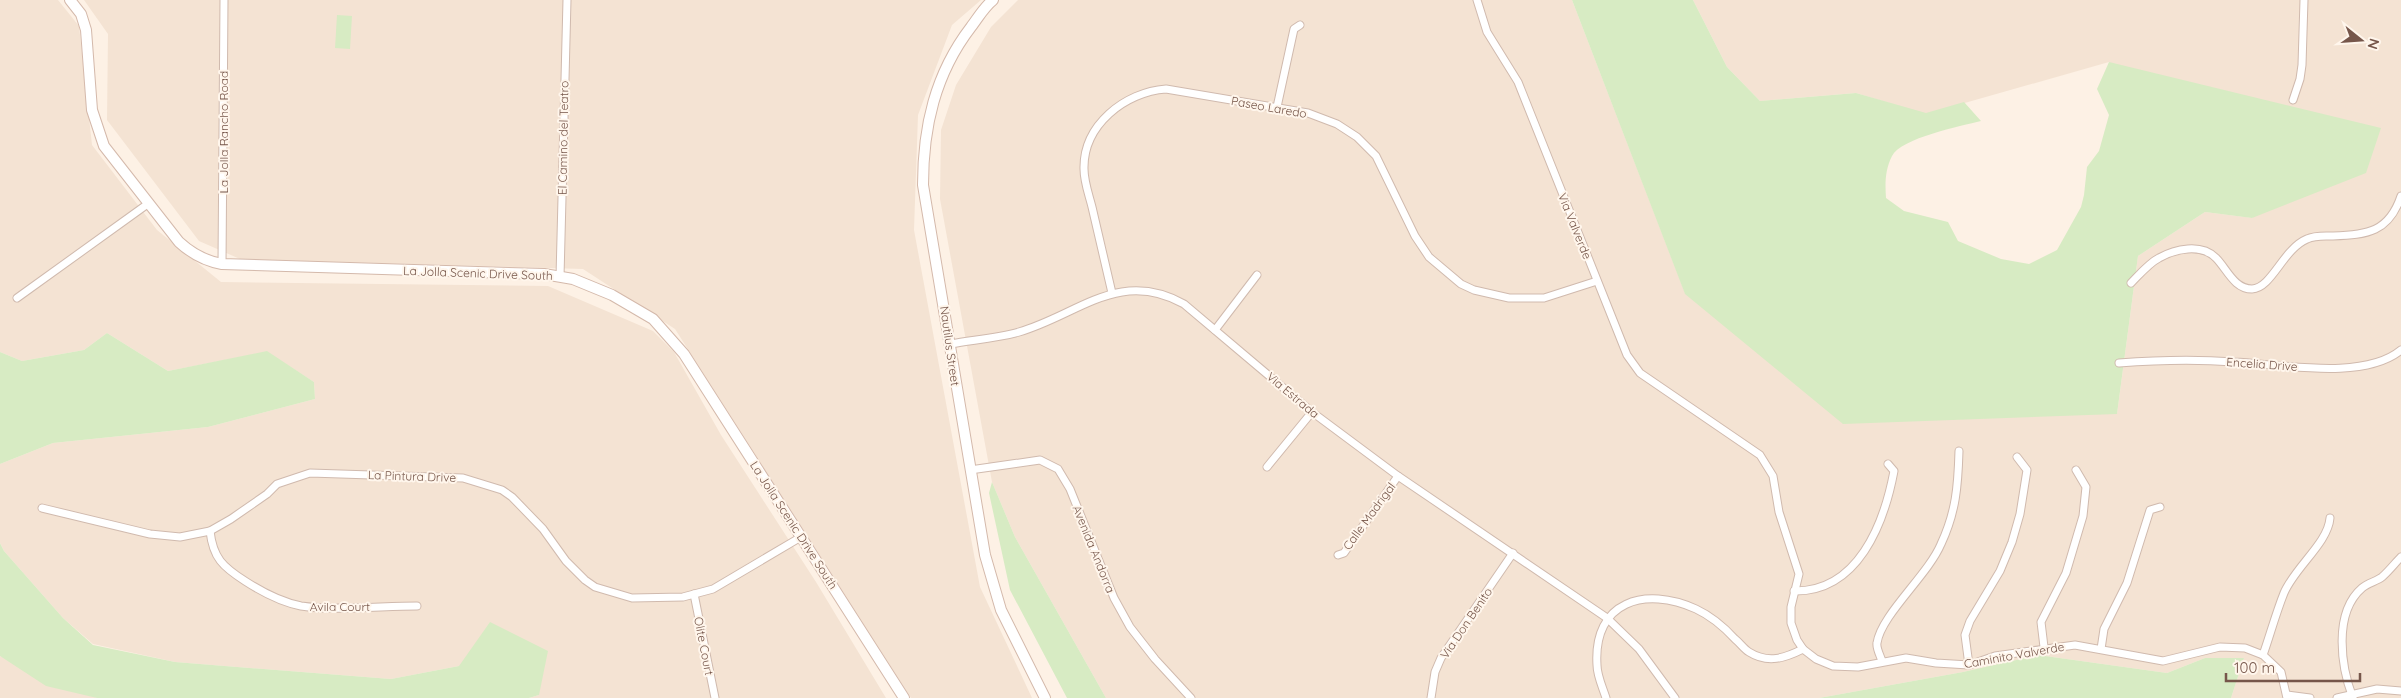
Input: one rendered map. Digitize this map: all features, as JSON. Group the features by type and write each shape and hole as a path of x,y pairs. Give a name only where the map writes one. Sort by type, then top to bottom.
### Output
{"street":[{"name":"La Jolla Scenic Drive South","path":"70,0 81,14 86,30 92,110 104,146 179,242 190,252 210,262 222,264 544,274 573,279 612,295 662,327 684,354 904,698"},
{"name":"La Jolla Rancho Road","path":"222,264 224,0"},
{"name":"El Camino del Teatro","path":"560,277 568,0"},
{"name":"Nautilus Street","path":"993,0 954,49 941,78 925,131 923,185 951,344 958,407 985,555 1001,610 1045,698"},
{"name":"Via Valverde","path":"1477,0 1487,32 1498,54 1518,82 1627,356 1640,372 1760,455 1773,476 1779,512 1799,574 1794,591"},
{"path":"2293,100 2300,79 2302,65 2304,0"},
{"path":"1277,107 1294,29 1300,25"},
{"name":"Paseo Laredo","path":"1112,293 1084,171 1088,144 1103,119 1125,102 1153,90 1166,90 1277,107 1308,113 1337,124 1357,138 1376,156 1415,236 1429,257 1461,284 1474,290 1509,298 1544,298 1597,281"},
{"path":"2131,283 2158,258 2186,248 2204,251 2215,257 2233,281 2251,289 2263,285 2294,246 2308,238 2362,235 2376,230 2397,208 2401,196"},
{"path":"17,298 149,203"},
{"path":"1215,330 1257,275"},
{"name":"Via Estrada","path":"951,344 1018,332 1063,314 1078,305 1112,293 1126,291 1153,293 1176,300 1215,330 1312,412 1398,476 1607,618 1639,649 1655,668 1675,698"},
{"name":"Encelia Drive","path":"2119,363 2165,360 2224,361 2320,369 2376,364 2401,350"},
{"path":"1267,467 1312,412"},
{"path":"1882,661 1876,645 1880,629 1929,566 1949,525 1958,490 1959,451"},
{"path":"1969,664 1965,635 1970,621 2000,571 2012,542 2020,514 2027,470 2017,457"},
{"name":"Avenida Andorra","path":"970,470 1040,460 1058,469 1070,489 1114,598 1130,627 1155,659 1191,698"},
{"path":"1606,698 1596,667 1598,640 1607,618 1628,602 1658,598 1696,609 1720,623 1749,652 1771,659 1783,659 1803,649 1796,640 1791,623 1790,607 1794,591 1812,592 1834,583 1865,550 1880,524 1888,500 1894,471 1888,464"},
{"path":"2044,648 2041,622 2066,573 2083,516 2086,487 2076,470"},
{"name":"La Pintura Drive","path":"42,508 150,534 180,537 210,531 231,519 277,484 310,473 463,478 502,490 512,497 543,529 566,561 595,587 632,598 683,597 713,589 801,537"},
{"name":"Calle Madrigal","path":"1338,555 1344,553 1398,476"},
{"path":"2101,649 2104,629 2127,583 2150,510 2160,507"},
{"path":"2263,655 2284,592 2294,575 2329,529 2330,518"},
{"name":"Avila Court","path":"210,531 212,547 218,559 233,574 267,594 301,606 417,606"},
{"name":"Via Don Benito","path":"1431,698 1434,672 1441,658 1513,553"},
{"path":"2352,697 2344,672 2342,647 2349,606 2362,589 2381,578 2401,557"},
{"name":"Olite Court","path":"694,594 715,698"},
{"name":"Caminito Valverde","path":"1803,649 1816,659 1832,666 1858,667 1906,658 1936,663 1969,664 1994,656 2075,645 2163,661 2220,647 2245,648 2263,655 2281,672 2287,696"},
{"path":"2337,698 2352,697 2377,689 2401,691"},
{"path":"2287,696 2310,698"}],"shaded area":[{"path":"0,0 58,0 79,26 92,145 157,230 221,282 548,286 653,331 674,352 721,435 816,582 886,698 529,698 539,695 459,666 391,679 175,662 93,644 63,618 4,551 0,543 0,464 53,443 208,427 315,399 314,382 267,352 168,371 107,333 84,350 22,361 0,352"},
{"path":"84,0 981,0 952,25 918,115 914,230 980,587 1032,698 911,698 675,329 583,269 240,259 199,241 107,120 108,34"},
{"path":"1018,0 1572,0 1685,293 2117,414 2138,256 2205,212 2253,218 2109,62 1926,114 1856,93 1760,101 1727,67 1693,0 2401,0 2401,698 2231,698 2244,658 2205,658 2167,673 2038,655 1963,672 1819,698 1106,698 1015,537 992,482 940,199 941,130 956,85 991,27"},
{"path":"0,656 93,696 97,698 0,698"}],"green space":[{"path":"1572,0 1693,0 1727,67 1760,101 1856,93 1926,113 1964,102 1981,121 1919,138 1898,150 1892,156 1888,166 1886,198 1904,211 1948,222 1958,241 2001,259 2029,264 2057,250 2081,207 2087,167 2099,151 2109,115 2097,89 2109,62 2381,128 2366,173 2252,218 2205,212 2138,256 2117,414 1843,424 1685,294"},
{"path":"337,15 352,16 350,49 335,48"},
{"path":"107,333 168,371 267,351 314,382 315,399 208,427 53,443 0,464 0,352 22,361 84,350"},
{"path":"992,482 1015,537 1106,698 1067,698 1010,590 989,493"},
{"path":"0,543 4,551 63,618 93,645 175,662 391,679 459,666 490,622 548,651 539,695 529,698 97,698 46,686 0,656"},
{"path":"2038,655 2167,673 2205,658 2244,658 2231,698 1819,698 1963,672"}]}
